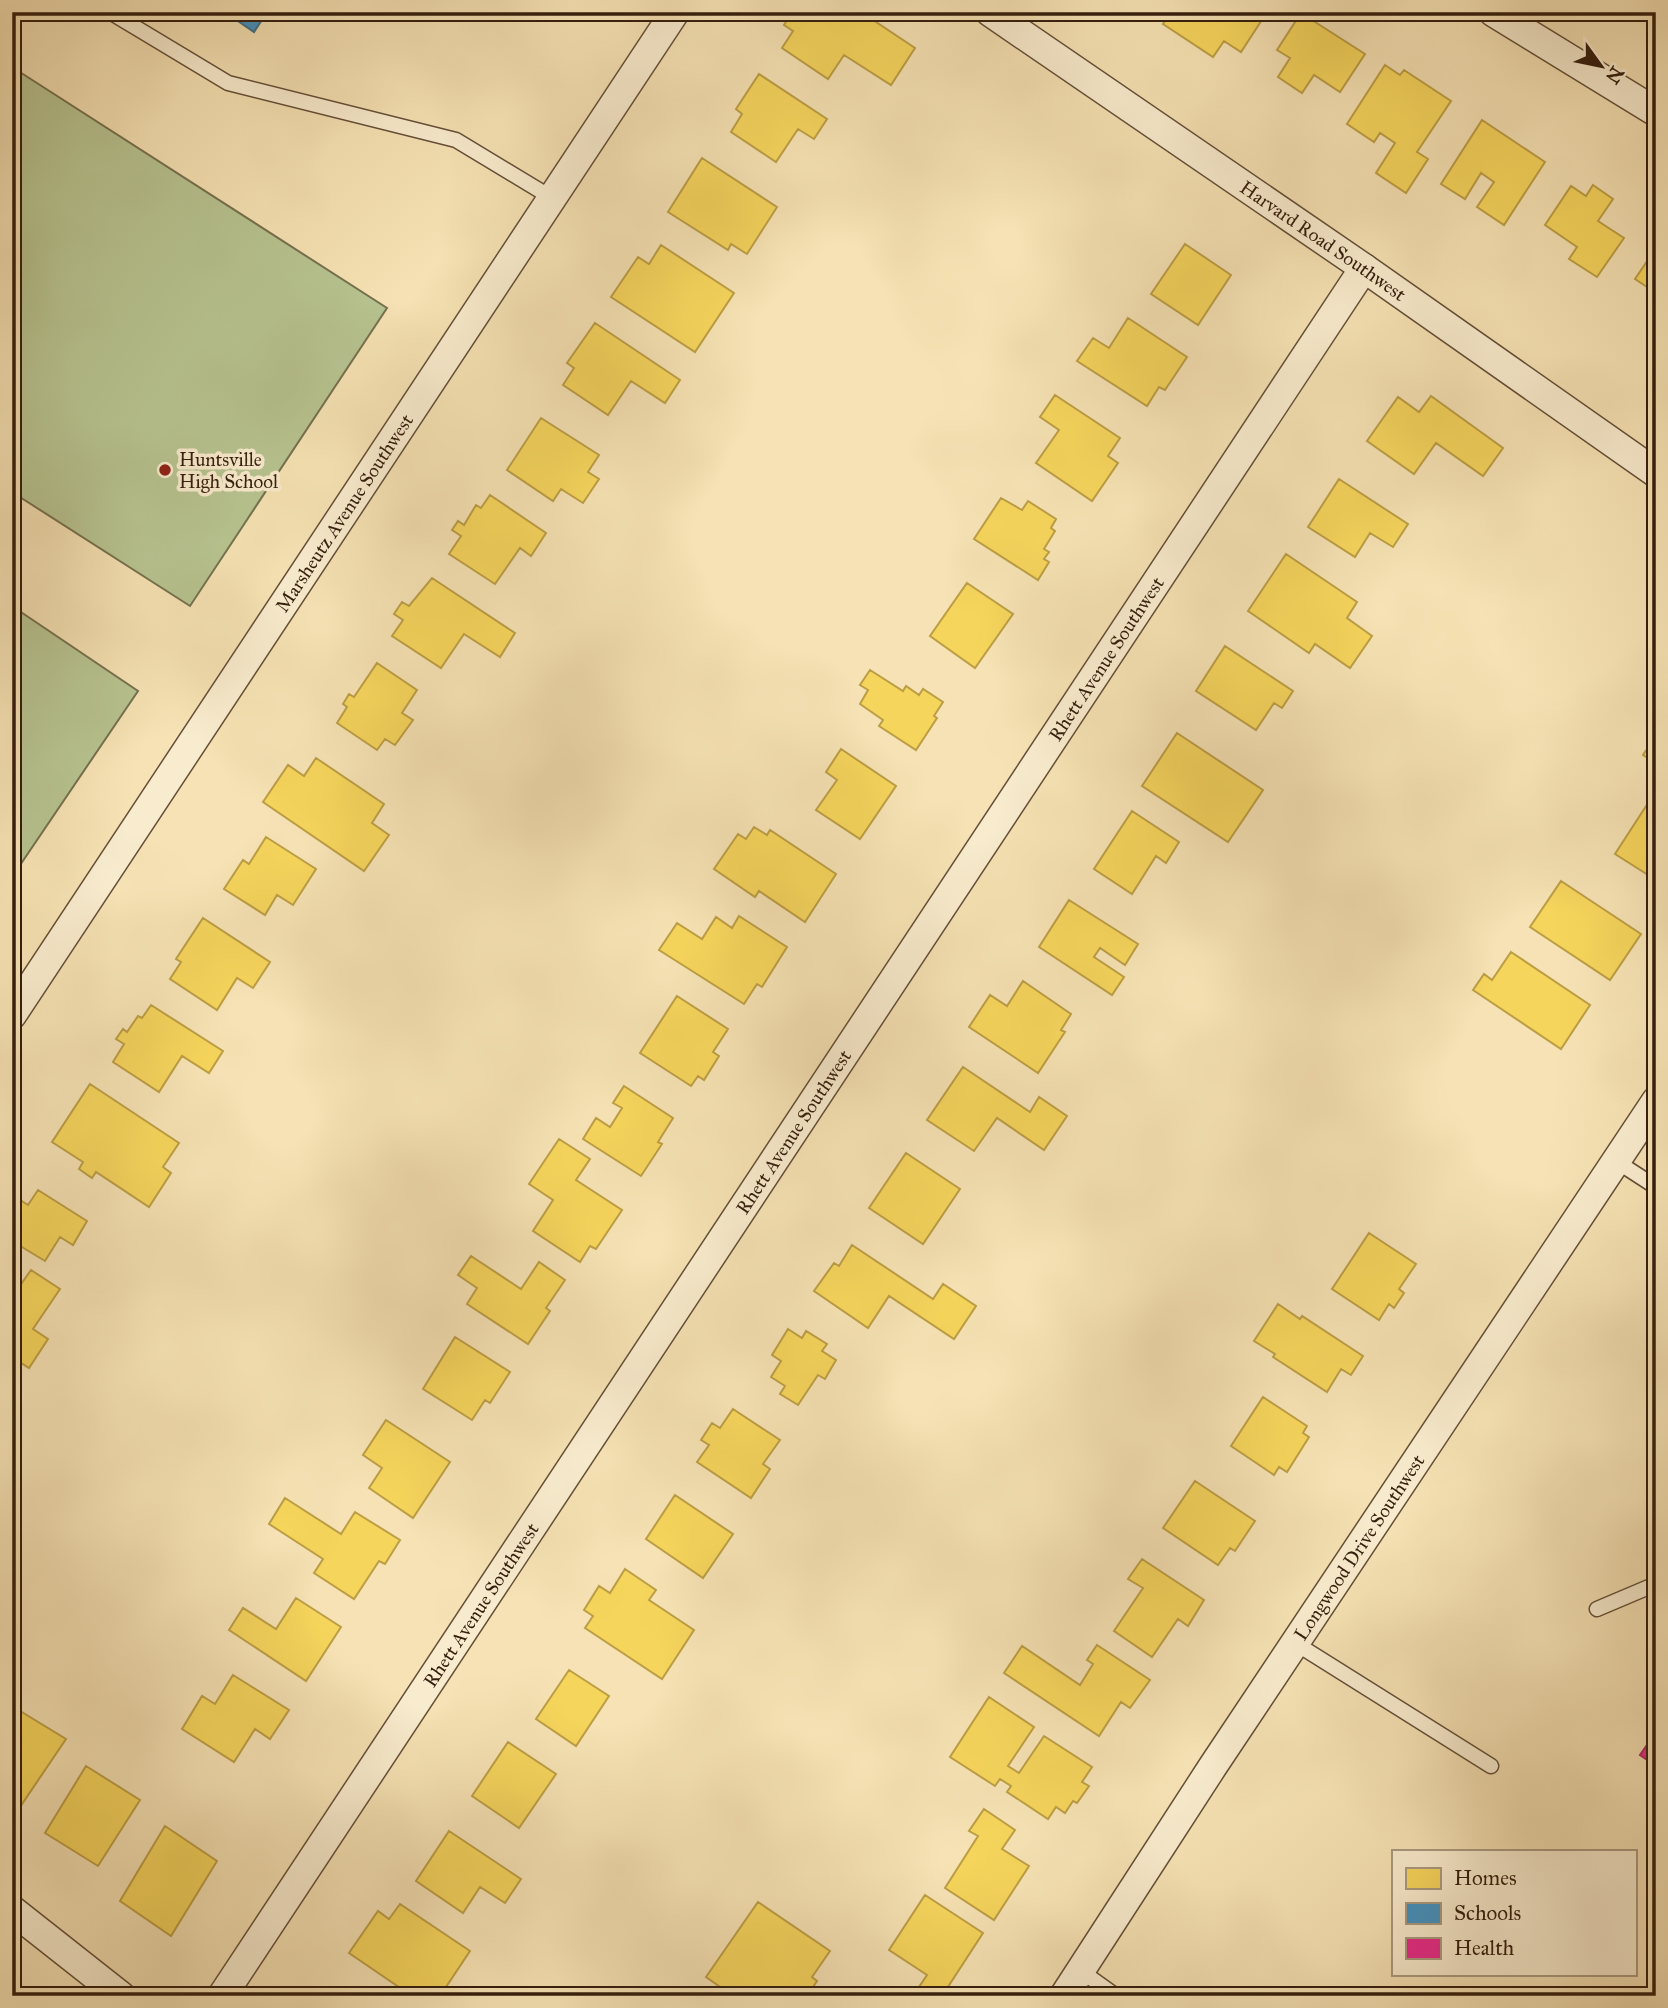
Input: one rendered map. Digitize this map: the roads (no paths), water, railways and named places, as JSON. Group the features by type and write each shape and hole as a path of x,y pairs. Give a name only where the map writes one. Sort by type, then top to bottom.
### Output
{"street":[{"name":"Marsheutz Avenue Southwest","path":"12,1015 675,12"},
{"name":"Harvard Road Southwest","path":"990,12 1364,268 1656,473"},
{"path":"1493,12 1656,112"},
{"name":"Rhett Avenue Southwest","path":"222,1996 1364,268"},
{"name":"Longwood Drive Southwest","path":"1064,1996 1656,1101"},
{"path":"12,1910 121,1996"}],"lane":[{"path":"110,12 228,83 456,140 552,198"},
{"path":"1616,1161 1656,1187"},
{"path":"1597,1609 1656,1584"},
{"path":"1295,1643 1491,1766"},
{"path":"1081,1970 1116,1996"}],"place":[{"name":"Huntsville High School","path":"165,470"}]}
